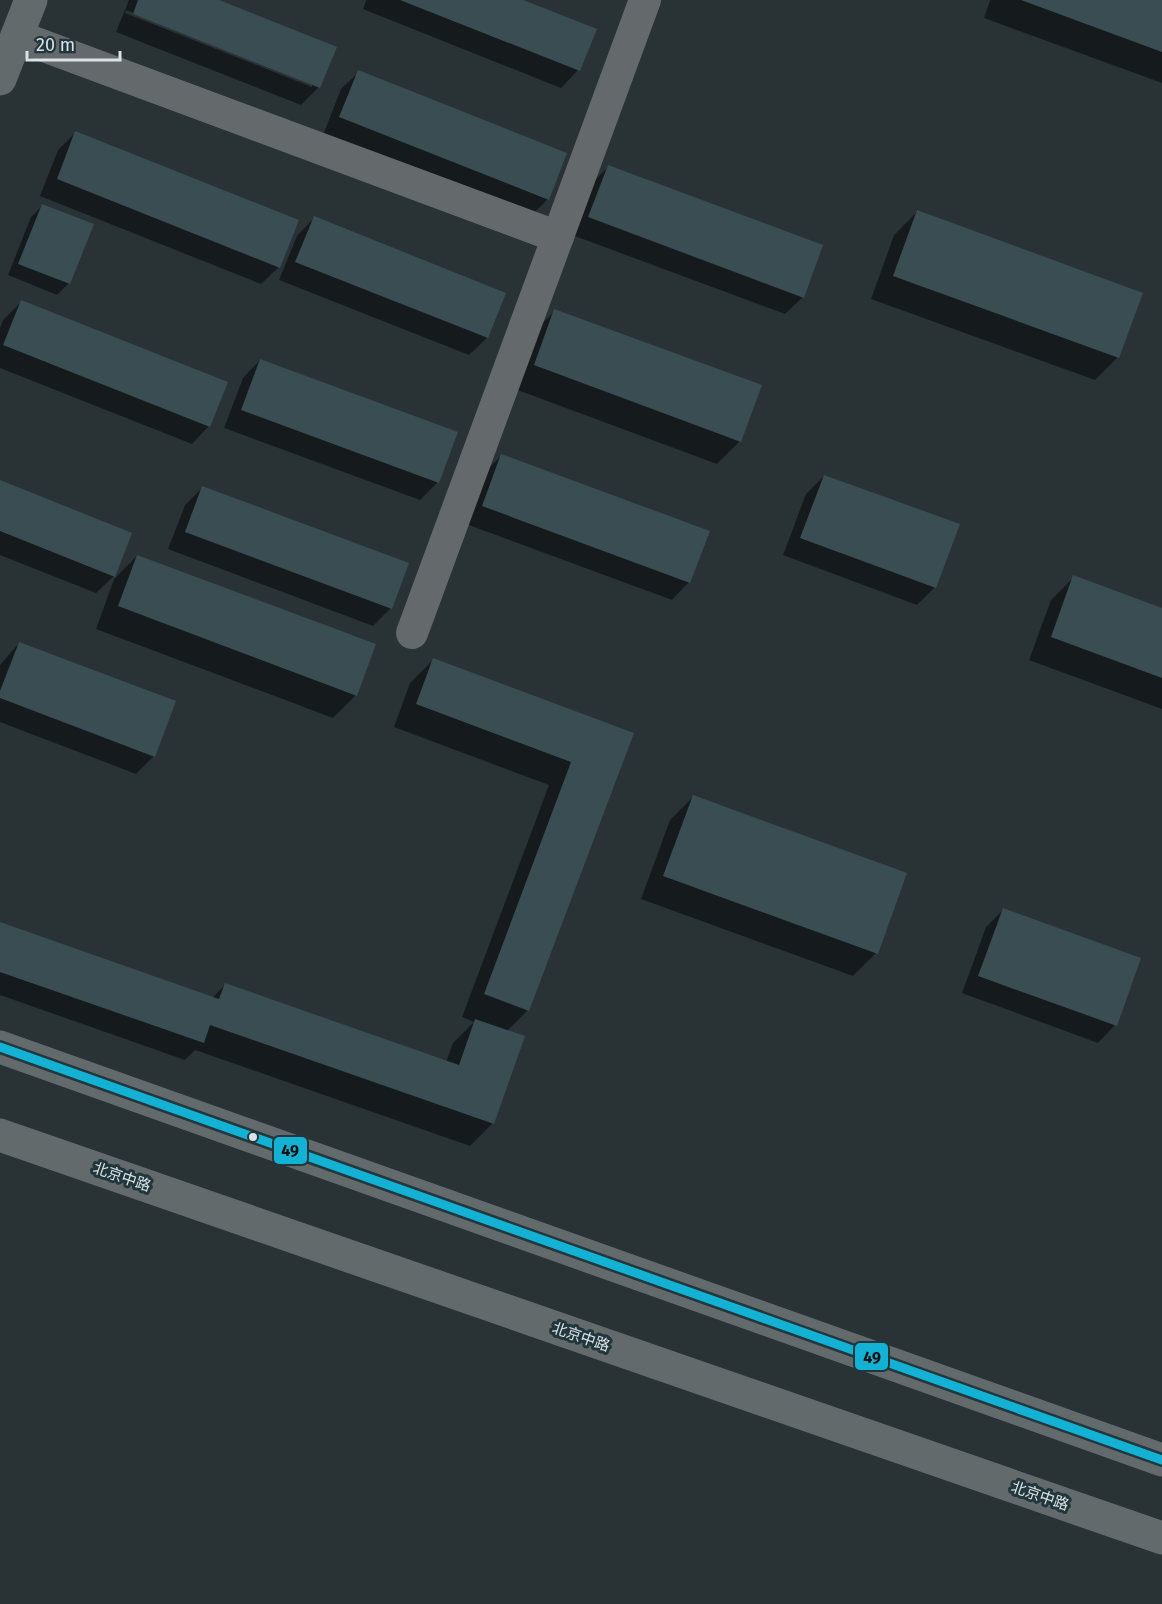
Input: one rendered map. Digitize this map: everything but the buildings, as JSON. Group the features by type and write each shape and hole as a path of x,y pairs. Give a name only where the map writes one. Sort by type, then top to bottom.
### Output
{"main road":[{"path":"0,79 31,0"},
{"path":"0,1047 1162,1460"},
{"name":"北京中路","path":"0,1135 1162,1539"}],"street":[{"path":"412,633 645,0"},
{"path":"17,36 558,237"}],"transit line":[{"name":"49","path":"0,1047 1162,1460"}]}
